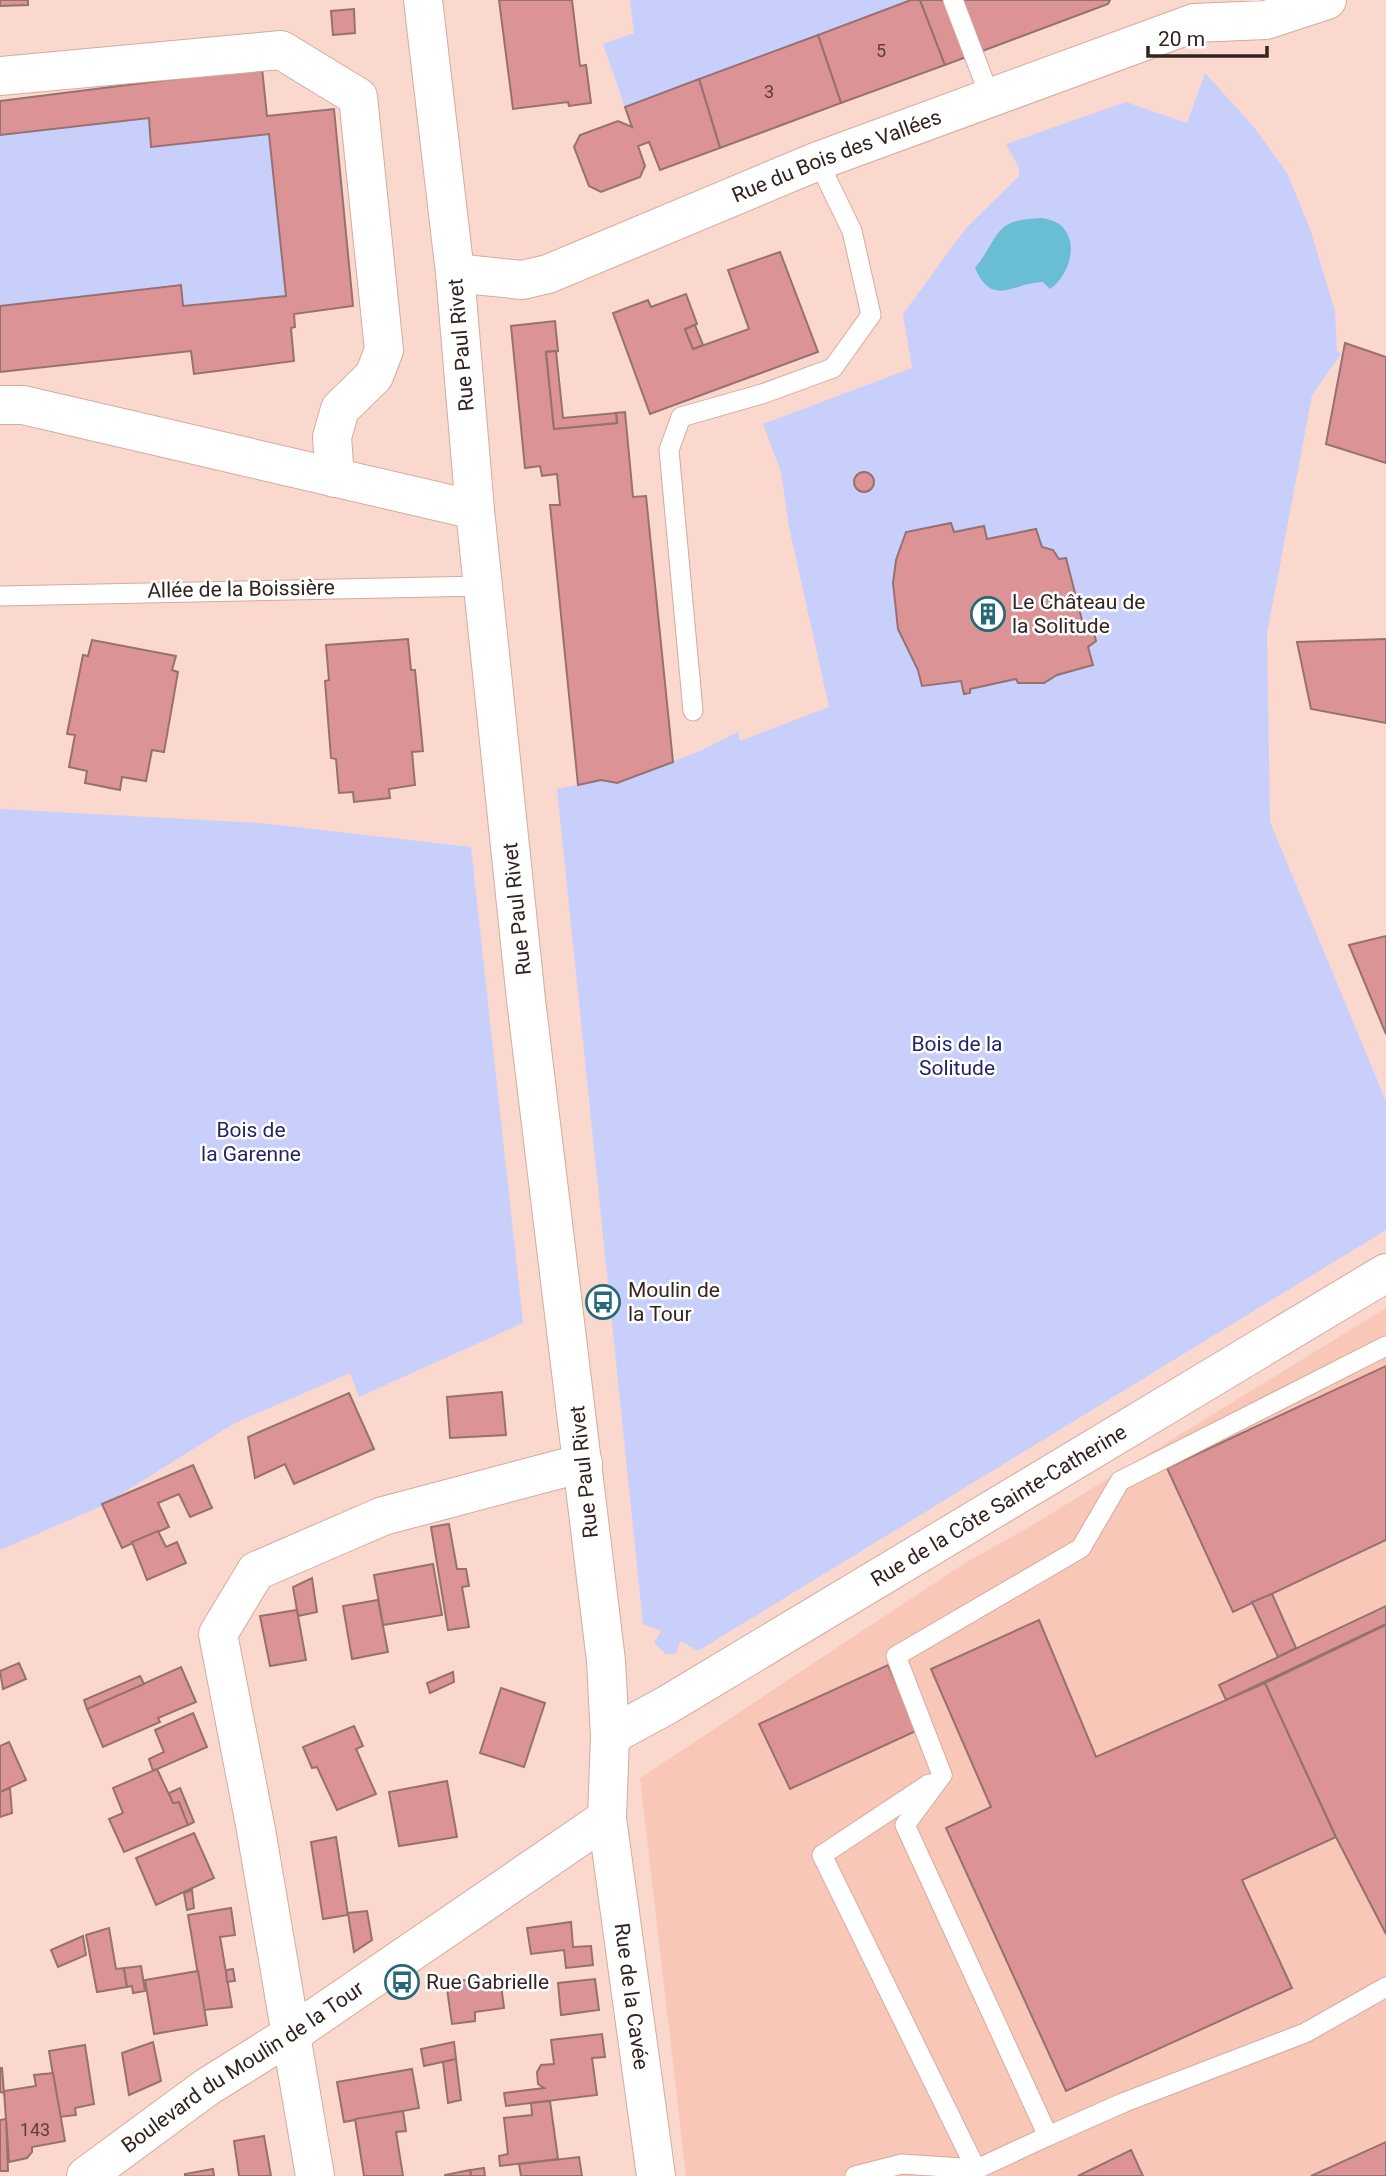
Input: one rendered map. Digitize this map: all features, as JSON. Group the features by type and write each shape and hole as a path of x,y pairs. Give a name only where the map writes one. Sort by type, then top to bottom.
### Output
{"street":[{"name":"Rue Paul Rivet","path":"423,0 455,273 482,586 526,1000 606,1661 610,1736 607,1818"},
{"name":"Rue du Bois des Vallées","path":"455,273 522,280 548,274 818,161 990,97 1198,11 1266,20 1327,0"},
{"path":"0,76 281,50 358,97 384,350 374,376 340,409 331,437 335,478"},
{"path":"0,405 23,405 475,510"},
{"name":"Rue de la Côte Sainte-Catherine","path":"610,1736 667,1705 1386,1273"},
{"path":"315,2176 256,1830 218,1634 256,1571 383,1516 583,1463"},
{"name":"Boulevard du Moulin de la Tour","path":"86,2176 207,2087 290,2035 607,1818"},
{"name":"Rue de la Cavée","path":"607,1818 656,2176"}],"lane":[{"path":"953,0 990,97"},
{"path":"693,711 669,450 681,417 762,394 834,368 871,315 852,231 818,161"},
{"name":"Allée de la Boissière","path":"0,596 482,586"},
{"path":"942,1775 896,1656 1081,1548 1120,1481 1386,1346"},
{"path":"942,1775 905,1825 1048,2136"},
{"path":"942,1775 822,1855 969,2172"},
{"path":"855,2176 902,2164 969,2172 1125,2102 1305,2033 1386,1987"}],"shaded area":[{"path":"1042,218 1059,224 1070,240 1070,258 1063,276 1050,289 1043,282 1004,290 989,287 975,268 1000,231 1014,222"},
{"path":"1386,1308 1386,2176 686,2176 640,1778 965,1563 1031,1526"}],"green space":[{"path":"630,0 911,0 625,107 603,44 634,33"},
{"name":"Bois de la Solitude","path":"1205,73 1253,126 1287,173 1310,229 1335,311 1337,351 1341,354 1312,395 1267,634 1270,822 1386,1101 1386,1230 698,1651 681,1641 675,1654 666,1654 654,1643 661,1631 643,1624 557,789 602,780 617,783 700,751 738,732 740,741 829,707 789,527 781,472 763,424 912,368 903,314 966,228 1019,176 1019,168 1006,144 1126,102 1187,123"},
{"path":"149,118 152,147 269,134 286,296 183,306 181,286 0,306 0,135"},
{"name":"Bois de la Garenne","path":"0,809 260,823 471,847 523,1323 359,1397 350,1373 235,1423 102,1506 0,1550"}],"building":[{"path":"0,0 28,0 28,5 0,6"},
{"path":"499,0 572,0 580,66 586,65 591,103 569,106 568,102 513,109"},
{"path":"911,0 920,0 945,65 841,103 818,35"},
{"path":"920,0 1110,0 1108,4 945,65"},
{"path":"354,9 355,33 333,35 331,11"},
{"path":"818,35 841,103 720,148 699,79"},
{"path":"262,68 267,116 334,109 353,306 294,314 295,327 291,328 294,361 194,374 191,351 0,372 0,306 181,285 183,306 286,296 269,134 151,147 149,118 0,135 0,101"},
{"path":"699,79 720,148 660,170 649,142 638,146 645,166 640,177 601,192 589,186 574,147 580,135 618,121 632,127 625,107"},
{"path":"780,252 818,352 650,414 613,313 648,300 651,307 686,294 697,324 685,329 693,349 749,329 728,270"},
{"path":"555,321 558,351 546,352 554,429 617,423 616,413 625,412 633,497 646,496 673,762 617,783 601,780 578,785 550,505 560,505 557,474 542,476 540,466 525,468 511,326"},
{"path":"695,325 703,345 693,349 685,329"},
{"path":"1345,343 1386,357 1386,463 1326,444"},
{"path":"556,351 563,418 616,413 617,423 554,429 546,352"},
{"path":"864,472 871,475 874,482 871,489 864,492 857,489 854,482 857,475"},
{"name":"Le Château de la Solitude","path":"951,523 954,532 984,526 987,539 1036,529 1042,547 1053,550 1059,559 1066,558 1083,624 1092,625 1096,641 1088,647 1093,665 1057,675 1044,683 1018,683 1016,679 970,689 970,693 964,694 961,681 922,686 918,670 898,629 893,583 896,560 906,532"},
{"path":"408,639 411,670 415,670 423,751 412,752 415,785 389,789 390,798 354,802 353,792 339,793 336,759 331,758 325,681 329,680 326,645"},
{"path":"1386,639 1386,723 1311,709 1297,642"},
{"path":"92,640 176,656 172,670 178,672 164,752 152,750 146,781 122,777 120,790 85,783 87,771 69,767 75,735 67,734 83,655 88,656"},
{"path":"1386,936 1386,1034 1349,945"},
{"path":"1386,1366 1386,1540 1233,1612 1167,1468"},
{"path":"502,1392 506,1435 450,1438 447,1397"},
{"path":"349,1393 374,1449 294,1484 285,1464 255,1478 248,1437"},
{"path":"193,1465 212,1508 190,1517 179,1494 158,1503 169,1527 122,1548 102,1504"},
{"path":"449,1524 457,1569 466,1569 469,1586 462,1587 469,1627 448,1630 431,1527"},
{"path":"158,1531 166,1547 177,1542 186,1563 147,1580 132,1542"},
{"path":"433,1564 442,1615 383,1625 374,1575"},
{"path":"312,1578 317,1612 298,1616 293,1587"},
{"path":"1272,1594 1296,1648 1278,1657 1252,1602"},
{"path":"378,1600 388,1652 352,1659 343,1606"},
{"path":"1386,1606 1386,1624 1226,1700 1219,1685"},
{"path":"297,1610 306,1660 270,1666 260,1616"},
{"path":"1039,1620 1096,1757 1265,1683 1336,1837 1242,1880 1292,1988 1066,2091 946,1828 991,1807 931,1669"},
{"path":"1386,1625 1386,1934 1336,1837 1265,1683"},
{"path":"19,1663 26,1679 3,1689 0,1671"},
{"path":"888,1665 918,1730 790,1789 759,1724"},
{"path":"181,1667 196,1702 158,1718 160,1722 103,1747 87,1709"},
{"path":"453,1672 454,1682 430,1693 427,1683"},
{"path":"140,1676 144,1684 87,1709 84,1700"},
{"path":"501,1688 545,1703 524,1767 480,1753"},
{"path":"193,1713 207,1747 153,1771 149,1759 164,1752 155,1730"},
{"path":"354,1726 363,1746 356,1749 376,1794 337,1810 317,1767 312,1768 303,1747"},
{"path":"9,1742 26,1780 0,1792 0,1746"},
{"path":"157,1769 173,1803 179,1802 188,1825 124,1852 109,1819 123,1813 113,1788"},
{"path":"447,1781 457,1837 399,1846 389,1792"},
{"path":"10,1788 12,1813 0,1817 0,1792"},
{"path":"180,1788 194,1822 188,1825 179,1802 173,1803 169,1793"},
{"path":"194,1833 214,1878 156,1905 136,1858"},
{"path":"336,1837 348,1915 323,1919 311,1842"},
{"path":"192,1890 194,1908 187,1910 184,1893"},
{"path":"231,1908 235,1935 220,1937 232,2007 204,2010 188,1915"},
{"path":"367,1911 372,1940 354,1952 348,1913"},
{"path":"571,1922 573,1947 591,1946 593,1965 566,1968 564,1950 531,1954 527,1928"},
{"path":"109,1928 116,1969 124,1968 127,1987 97,1992 86,1935"},
{"path":"83,1936 86,1955 58,1967 51,1950"},
{"path":"141,1966 145,1991 133,1993 132,1986 127,1987 124,1968"},
{"path":"233,1969 235,1981 227,1982 226,1970"},
{"path":"198,1971 207,2025 154,2034 145,1980"},
{"path":"500,1977 504,2008 475,2012 475,2021 452,2024 446,1982"},
{"path":"595,1979 599,2010 561,2015 558,1983"},
{"path":"602,2034 605,2057 592,2058 597,2095 506,2106 504,2093 544,2088 538,2084 537,2072 541,2065 554,2064 551,2040"},
{"path":"153,2042 161,2081 129,2095 122,2053"},
{"path":"454,2042 456,2059 424,2066 421,2049"},
{"path":"85,2045 94,2104 75,2108 76,2115 60,2117 49,2051"},
{"path":"456,2059 461,2100 448,2103 443,2062"},
{"path":"2,2068 4,2093 0,2092"},
{"path":"412,2069 419,2108 344,2122 337,2082"},
{"path":"53,2073 65,2141 32,2147 27,2158 9,2162 4,2091 36,2086 34,2075"},
{"path":"550,2101 558,2159 500,2166 499,2156 508,2154 504,2118 532,2115 531,2103"},
{"path":"403,2111 406,2131 396,2132 403,2176 364,2176 355,2119"},
{"path":"6,2119 8,2171 0,2171 0,2120"},
{"path":"264,2136 271,2176 239,2176 234,2141"},
{"path":"1386,2142 1386,2176 1311,2176"},
{"path":"1131,2150 1143,2176 1078,2176"},
{"path":"579,2157 582,2176 521,2176 519,2164"},
{"path":"484,2168 485,2176 471,2176 470,2170"},
{"path":"213,2169 214,2176 185,2176 185,2174"},
{"path":"470,2170 471,2176 445,2176 445,2175"}],"place":[{"name":"Le Château de la Solitude","path":"988,614"},
{"name":"Moulin de la Tour","path":"603,1302"},
{"name":"Rue Gabrielle","path":"402,1982"}]}
